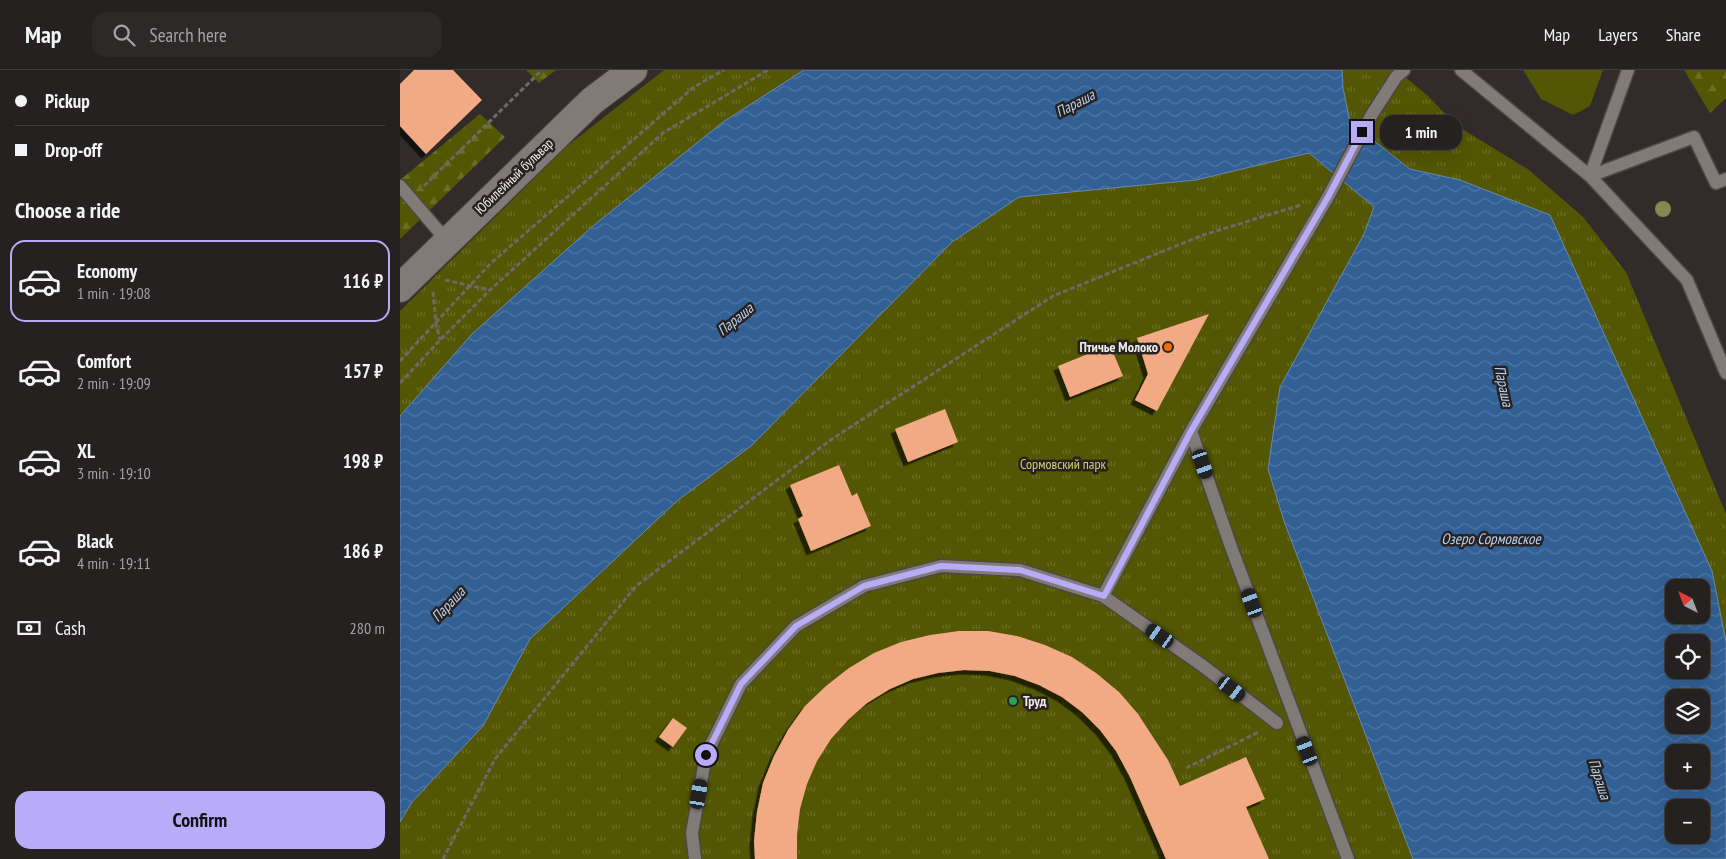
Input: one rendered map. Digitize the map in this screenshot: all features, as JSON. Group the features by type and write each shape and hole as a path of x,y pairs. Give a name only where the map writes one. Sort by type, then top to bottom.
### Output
{"street":[{"name":"Юбилейный бульвар","path":"400,288 447,240 592,101 632,70"}],"lane":[{"path":"1104,596 1191,431 1328,197 1371,116 1396,77 1404,70"},
{"path":"1461,70 1590,176 1687,280 1726,373"},
{"path":"1590,176 1628,70"},
{"path":"1590,176 1694,137 1716,183 1726,179"},
{"path":"400,186 447,240"},
{"path":"1191,431 1234,556 1348,859"},
{"path":"695,859 692,833 706,755 741,684 796,626 864,586 941,566 1020,570 1104,596 1203,666 1277,723"}],"path":[{"path":"411,199 542,70"},
{"path":"400,361 491,263 694,87 724,70"},
{"path":"400,383 490,290 663,133 768,70"},
{"path":"443,859 496,759 636,586 832,439 1052,296 1203,235 1328,197"},
{"path":"442,280 490,290"},
{"path":"1186,768 1277,723"}],"green space":[{"path":"526,70 556,70 539,83"},
{"name":"Сормовский парк","path":"664,70 1397,70 1428,96 1456,125 1529,170 1583,217 1626,272 1726,514 1726,859 400,859 400,311 566,147"},
{"path":"1523,70 1603,70 1590,106 1573,115 1541,99"},
{"path":"1684,70 1726,70 1726,98 1710,113"},
{"path":"480,114 505,137 400,239 400,180"}],"water":[{"name":"Озеро Сормовское","path":"804,70 1342,70 1343,88 1350,122 1410,169 1460,180 1550,215 1712,571 1726,642 1726,859 1413,859 1285,524 1268,469 1280,387 1364,234 1374,207 1309,153 1196,180 1019,197 952,242 751,446 678,500 530,639 483,726 412,802 400,822 400,416 472,334 594,225 723,122"}],"building":[{"path":"414,70 453,70 482,100 426,154 400,126 400,84"},
{"path":"1209,314 1157,411 1135,400 1148,374 1137,338"},
{"path":"1110,345 1123,376 1070,397 1058,366"},
{"path":"945,409 958,442 908,462 895,429"},
{"path":"839,465 852,496 857,493 871,526 811,551 798,519 803,516 790,485"},
{"path":"959,631 988,631 1017,636 1045,645 1072,657 1096,673 1119,692 1138,714 1168,760 1180,786 1246,757 1265,799 1246,807 1269,859 1166,859 1130,777 1116,751 1100,730 1082,712 1062,697 1039,685 1015,676 990,671 964,670 938,673 913,679 890,689 867,703 848,720 831,739 817,761 807,784 800,809 797,859 755,859 754,841 757,812 763,783 774,756 788,730 805,706 849,668 874,653 901,642"},
{"path":"673,718 687,728 673,747 659,737"}],"place":[{"name":"Птичье Молоко","path":"1168,347"},
{"name":"Труд","path":"1013,701"}],"route":[{"path":"706,755 741,684 796,626 864,586 941,566 1020,570 1104,596 1191,431 1328,197 1362,132"}],"water label":[{"name":"Параша","path":"1075,103"},
{"name":"Параша","path":"735,319"},
{"name":"Параша","path":"1504,386"},
{"name":"Параша","path":"448,604"},
{"name":"Параша","path":"1600,779"}]}
